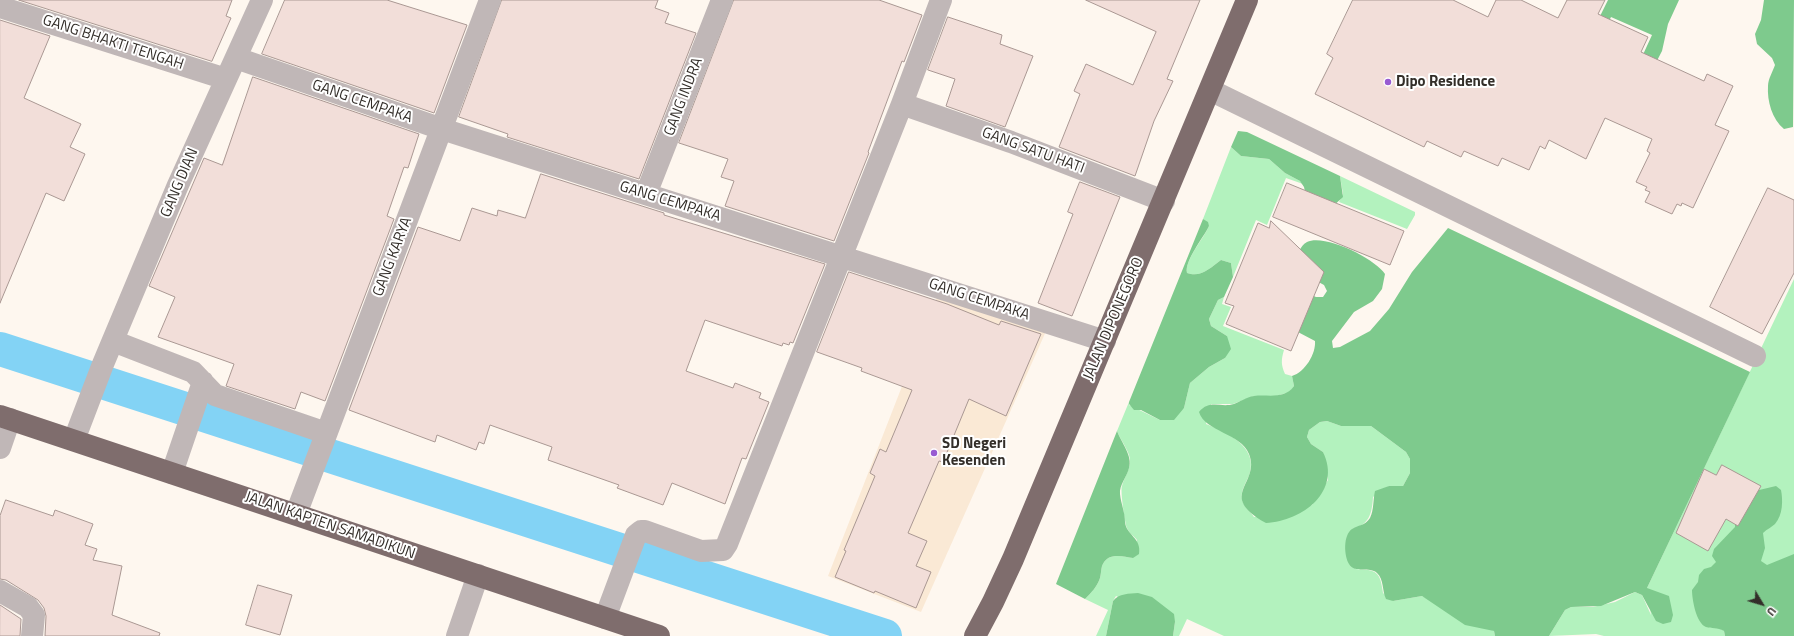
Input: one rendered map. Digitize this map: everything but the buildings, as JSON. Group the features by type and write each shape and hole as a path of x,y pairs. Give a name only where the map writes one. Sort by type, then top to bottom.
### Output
{"highway":[{"name":"JALAN DIPONEGORO","path":"975,636 1013,559 1248,0"},
{"name":"JALAN KAPTEN SAMADIKUN","path":"5,417 659,636"}],"street":[{"name":"GANG DIAN","path":"74,440 88,400 178,185 262,0"},
{"name":"GANG KARYA","path":"296,514 490,0"},
{"name":"GANG INDRA","path":"646,194 722,0"},
{"path":"606,618 636,535 645,531 701,551 723,550 732,533 902,104 941,0"},
{"name":"GANG BHAKTI TENGAH","path":"0,7 226,79"},
{"name":"GANG CEMPAKA","path":"236,58 442,129 1105,342"},
{"path":"1210,90 1755,356"},
{"name":"GANG SATU HATI","path":"902,104 1011,142 1164,201"},
{"path":"113,341 193,372 201,388 324,438"},
{"path":"172,473 201,388"},
{"path":"0,448 5,417"},
{"path":"457,636 478,575"},
{"path":"0,591 28,607 34,615 32,636"}],"shaded area":[{"name":"SD Negeri Kesenden","path":"938,294 1047,329 921,612 828,576"}],"green space":[{"path":"1608,0 1679,0 1668,24 1662,51 1648,78 1635,72 1652,35 1611,17 1573,98 1562,93"},
{"path":"1764,0 1794,0 1793,127 1784,129 1773,115 1768,98 1768,83 1775,65 1772,58 1757,44 1755,34 1761,20"},
{"path":"1238,131 1247,132 1340,176 1343,197 1330,209 1307,201 1304,187 1300,181 1285,173 1269,159 1241,156 1231,147"},
{"path":"1231,147 1241,156 1269,159 1285,173 1303,184 1286,178 1267,225 1256,220 1233,277 1231,263 1221,260 1201,273 1187,273 1188,262 1209,226 1203,219"},
{"path":"1340,176 1415,212 1415,215 1407,229 1339,202 1343,194"},
{"path":"1203,219 1208,222 1209,226 1188,262 1187,273 1201,273 1221,260 1231,263 1233,277 1224,297 1218,300 1209,319 1211,326 1227,336 1231,349 1225,358 1209,367 1190,383 1184,408 1174,420 1160,420 1141,410 1134,410 1129,402"},
{"path":"1448,228 1750,372 1647,588 1669,596 1673,615 1671,622 1663,624 1656,621 1642,595 1635,592 1601,606 1571,607 1565,610 1549,636 1495,636 1494,631 1465,625 1422,596 1393,601 1386,599 1382,582 1377,573 1371,570 1355,569 1352,567 1347,560 1345,551 1349,532 1352,529 1366,523 1370,518 1375,491 1389,486 1403,486 1410,473 1410,459 1406,452 1371,426 1341,426 1327,421 1320,422 1309,430 1307,437 1311,444 1323,452 1328,466 1327,479 1323,491 1316,501 1305,510 1293,517 1266,523 1251,513 1244,505 1242,497 1243,489 1250,474 1251,464 1249,454 1239,441 1208,424 1199,412 1203,408 1211,405 1229,405 1246,398 1276,396 1286,393 1294,386 1292,376 1301,371 1309,362 1314,351 1315,341 1296,331 1303,291 1316,297 1323,297 1327,291 1324,285 1311,278 1299,252 1302,246 1307,242 1315,240 1337,244 1371,261 1385,274 1382,289 1373,301 1354,312 1332,341 1333,348 1340,347 1370,331 1389,309 1412,272"},
{"path":"1794,279 1794,599 1706,627 1718,627 1724,631 1725,636 1604,636 1596,634 1549,636 1565,610 1571,607 1593,607 1615,602 1635,592 1642,595 1651,615 1647,588"},
{"path":"1224,297 1222,304 1231,307 1223,326 1284,350 1282,365 1285,374 1292,376 1294,386 1290,392 1276,396 1254,396 1233,404 1211,404 1206,424 1222,431 1238,441 1249,455 1251,463 1250,472 1243,488 1242,495 1244,504 1254,517 1312,505 1328,480 1323,452 1311,444 1307,437 1309,430 1320,422 1327,421 1341,426 1371,426 1406,452 1410,459 1410,473 1403,486 1389,486 1373,497 1372,509 1366,522 1352,529 1355,569 1368,570 1376,573 1379,576 1383,593 1393,601 1422,596 1494,631 1495,636 1224,636 1187,619 1179,636 1173,636 1175,622 1116,596 1113,601 1106,636 1096,636 1108,610 1085,599 1097,584 1104,562 1115,556 1133,558 1137,540 1128,530 1125,520 1122,489 1130,459 1117,431 1129,402 1129,405 1160,420 1184,408 1190,383 1209,367 1225,358 1227,336 1211,326 1209,319 1218,300"},
{"path":"1117,431 1128,454 1130,463 1120,491 1125,522 1128,530 1138,544 1139,554 1133,558 1115,556 1107,559 1102,566 1100,578 1097,584 1085,599 1056,584"},
{"path":"1776,486 1781,490 1781,512 1775,524 1763,533 1765,548 1761,561 1767,565 1794,554 1794,636 1725,636 1724,631 1706,627 1700,621 1694,605 1692,590 1698,582 1699,575 1704,569 1711,567 1716,562 1712,556 1714,549 1735,527 1735,519 1755,491"},
{"path":"1138,593 1152,597 1174,614 1175,622 1173,636 1106,636 1113,601 1115,598 1121,595"}],"waterway":[{"path":"0,349 885,636"}],"place":[{"name":"Dipo Residence","path":"1388,82"},
{"name":"SD Negeri Kesenden","path":"934,453"}]}
